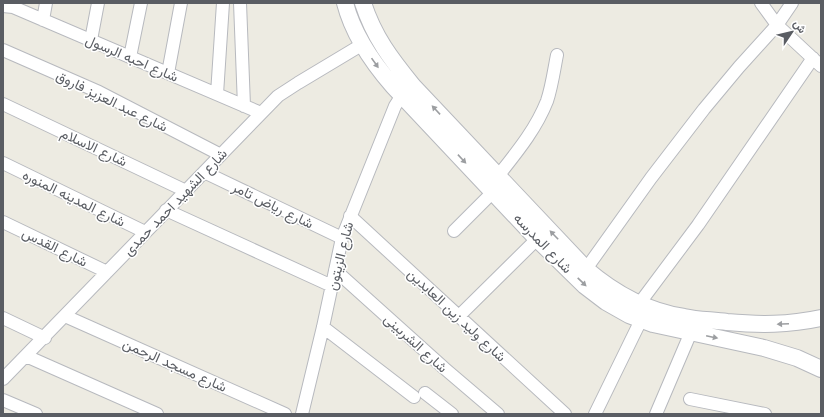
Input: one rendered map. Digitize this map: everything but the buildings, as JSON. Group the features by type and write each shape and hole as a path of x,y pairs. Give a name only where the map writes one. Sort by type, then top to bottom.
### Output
{"street":[{"path":"44,20 46,3"},
{"path":"91,40 98,3"},
{"path":"130,57 141,3"},
{"path":"168,73 181,3"},
{"path":"217,94 223,3"},
{"path":"240,3 244,106"},
{"name":"شارع المدرسه","path":"345,3 350,19 377,66 407,91 498,176 586,269 611,289 639,304 670,315 686,318 754,324 789,324 821,318"},
{"name":"شارع المدرسه","path":"363,3 373,30 391,59 407,91 493,192 537,239 595,295 617,309 641,320 666,328 764,348 797,358 821,369"},
{"path":"639,304 819,62 777,25 761,3"},
{"path":"586,269 651,178 704,109 777,25 792,3"},
{"name":"شارع احبه الرسول","path":"10,5 261,113"},
{"name":"شارع الشهيد احمد حمدى","path":"3,379 45,338 166,210 278,96 363,44"},
{"name":"شارع عبد العزيز فاروق","path":"3,50 99,92 220,154"},
{"path":"498,176 524,144 541,115 548,99 557,55"},
{"name":"شارع الزيتون","path":"302,414 342,238 395,106 407,91"},
{"name":"شارع الاسلام","path":"3,104 186,190"},
{"name":"شارع المدينه المنوره","path":"3,163 145,232"},
{"name":"شارع رياض تامر","path":"204,172 342,238"},
{"path":"454,231 493,192"},
{"path":"166,210 332,286"},
{"name":"شارع وليد زين العابدين","path":"350,216 565,414"},
{"name":"شارع القدس","path":"3,222 107,272"},
{"path":"459,316 537,239"},
{"name":"شارع الشربينى","path":"335,270 444,368 498,414"},
{"name":"شارع مسجد الرحمن","path":"65,316 285,414"},
{"path":"3,318 45,338"},
{"path":"595,414 641,320"},
{"path":"323,327 419,395 452,414"},
{"path":"656,414 691,332"},
{"path":"26,356 157,414"},
{"path":"690,399 765,414"},
{"path":"3,400 36,414"}]}
